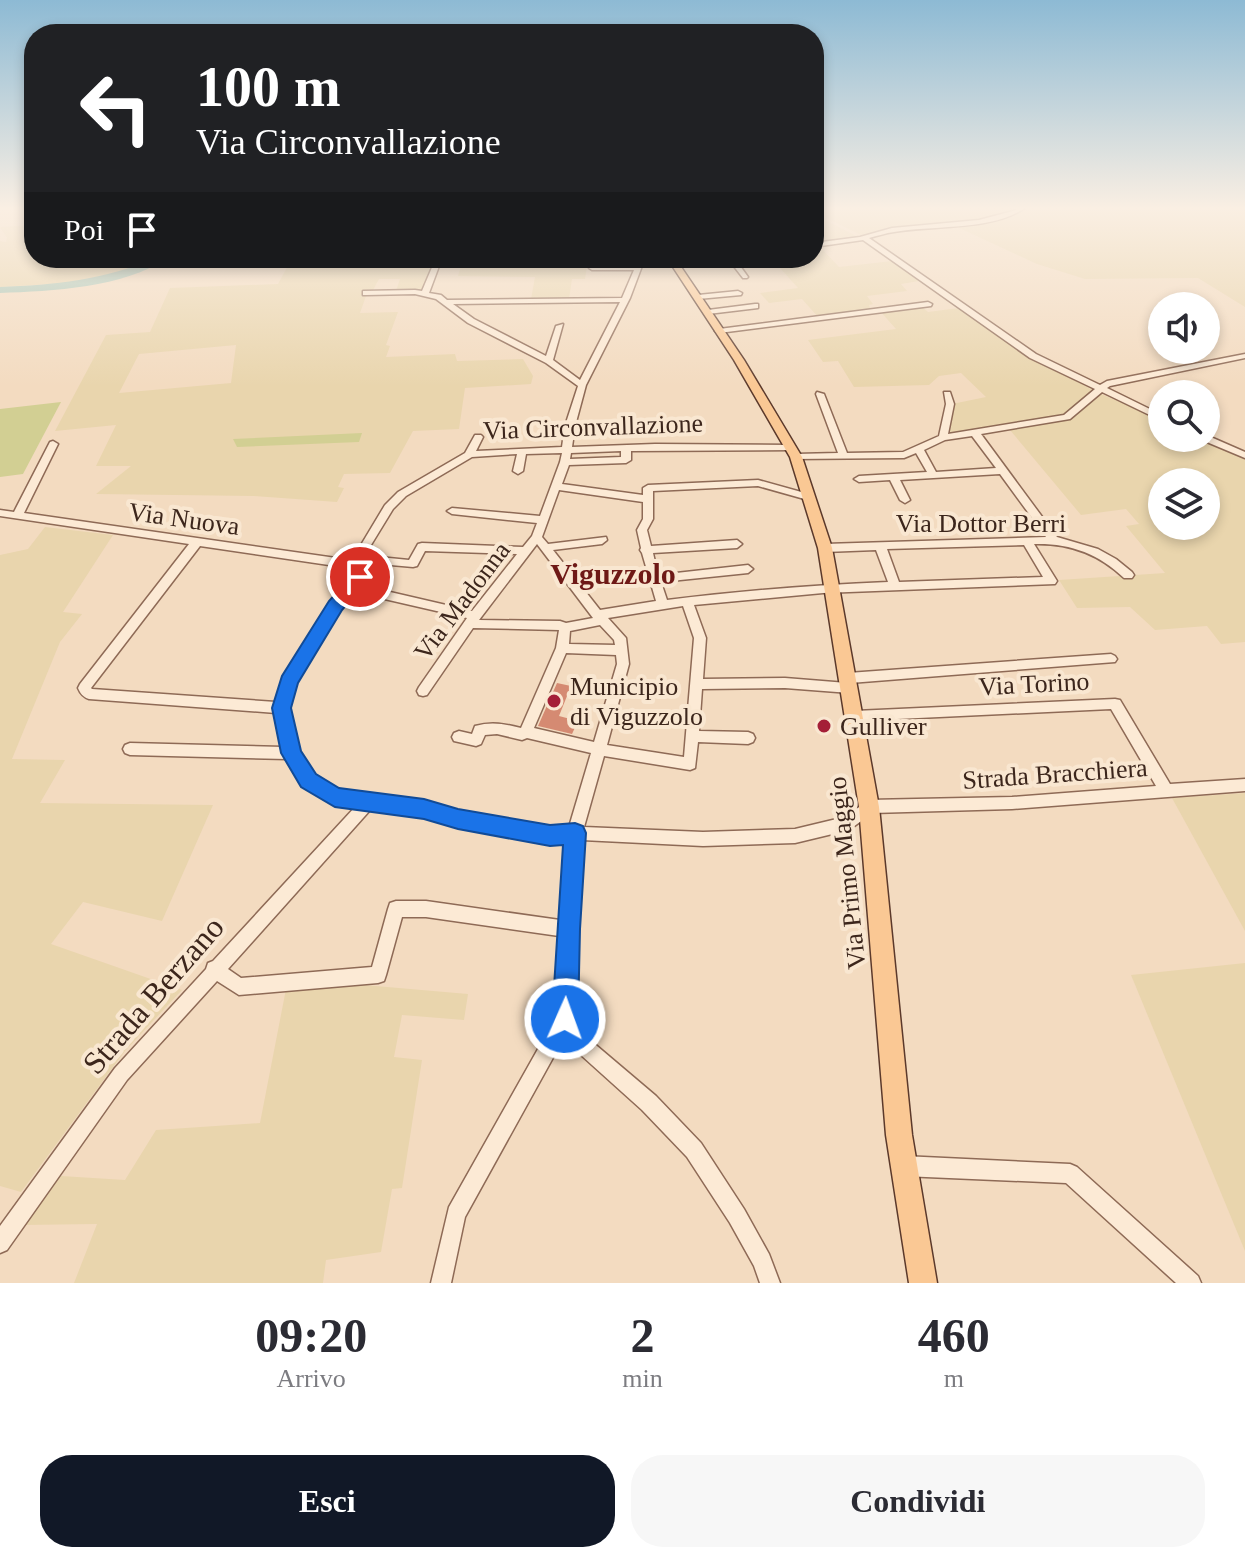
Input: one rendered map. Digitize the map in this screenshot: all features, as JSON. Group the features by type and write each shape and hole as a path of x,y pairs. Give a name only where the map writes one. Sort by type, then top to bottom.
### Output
{"main road":[{"name":"Via Primo Maggio","path":"678,268 793,453 825,548 869,807 903,1166 923,1283"}],"street":[{"path":"904,267 1011,343 1148,412"},
{"path":"425,293 435,268"},
{"name":"Via Madonna","path":"423,691 472,620 537,537 566,457 582,385 638,268"},
{"path":"739,268 745,277"},
{"path":"366,293 425,293 445,302 471,321 549,361 582,385"},
{"path":"698,297 738,293"},
{"path":"445,302 625,300"},
{"path":"719,331 928,304"},
{"path":"708,312 755,306"},
{"path":"549,361 560,326"},
{"path":"1098,389 1136,377 1245,356"},
{"name":"Via Circonvallazione","path":"281,708 289,682 336,605 360,577 366,545 389,507 402,494 469,455 522,453 626,460 626,450 655,447 844,457 904,455 943,438 1067,417 1078,411 1098,389"},
{"path":"820,394 844,457"},
{"path":"943,438 950,404 947,394"},
{"path":"975,433 1054,540"},
{"path":"469,455 478,437"},
{"path":"16,516 24,508 27,494 53,444"},
{"path":"1220,444 1245,455"},
{"path":"919,450 934,476"},
{"path":"518,471 522,453"},
{"path":"859,479 1004,471"},
{"path":"894,478 905,500"},
{"path":"662,603 658,578 645,550 642,530 648,519 648,488 758,483 808,497"},
{"path":"736,486 742,499"},
{"path":"557,487 648,499"},
{"path":"452,511 542,520"},
{"name":"Via Nuova","path":"0,513 196,543 363,562 413,563 422,547 527,551"},
{"path":"441,1283 456,1214 565,1019 567,929 575,833 597,749 610,719 623,664 620,638 600,618 537,537"},
{"path":"545,548 602,540"},
{"name":"Via Dottor Berri","path":"825,548 1054,540 1071,542 1101,554 1116,562 1128,575"},
{"path":"352,587 472,620 560,625 565,628 662,603 686,600 832,587 1051,581 1027,541"},
{"path":"196,543 84,688 89,694 281,708 291,753 309,780 335,797 424,809 458,819 550,836 575,833 703,839 795,836 849,823 869,807"},
{"path":"645,550 737,544"},
{"path":"880,546 895,586"},
{"path":"658,578 748,569"},
{"path":"459,737 476,740 480,730 490,728 522,734 526,732 597,749 690,764 700,638 686,600"},
{"path":"526,732 562,648 565,628"},
{"path":"562,648 621,650"},
{"path":"697,684 849,683 1111,659"},
{"name":"Via Torino","path":"855,716 1115,704 1166,790"},
{"path":"693,736 748,738"},
{"path":"130,749 291,753"},
{"name":"Strada Bracchiera","path":"869,807 984,804 1245,785"},
{"name":"Strada Berzano","path":"0,1243 121,1074 369,802"},
{"path":"214,969 239,987 378,975 396,909 426,909 567,929"},
{"path":"565,1019 578,1041 649,1103 694,1150 737,1216 762,1261 770,1283"},
{"path":"903,1166 1070,1174 1191,1283"}],"shaded area":[{"path":"0,267 134,268 85,282 0,287"},
{"path":"900,267 919,281 901,284 907,291 867,296 873,304 869,305 871,310 818,317 802,299 769,303 760,293 798,288 780,268"},
{"path":"1046,267 1245,267 1245,307 1198,278 1085,279"},
{"path":"287,268 433,268 424,291 396,291 400,279 379,279 372,292 367,293 360,313 398,312 386,345 390,346 386,357 455,354 457,361 523,359 533,376 531,384 465,388 459,429 413,431 390,473 344,474 338,487 344,488 337,502 254,496 96,494 131,466 96,466 116,425 55,431 106,335 150,332 170,288 278,284","holes":["236,345 231,383 119,393 139,354"]},
{"path":"460,268 587,268 585,279 572,279 569,299 531,299 535,277 458,276"},
{"path":"921,306 928,312 959,308 1041,363 1093,390 1080,405 1062,416 946,435 952,404 986,397 961,373 939,376 929,385 854,387 838,361 823,362 808,340 896,329 880,311"},
{"path":"1101,394 1148,414 1148,452 1220,452 1220,446 1245,457 1245,642 1221,644 1207,626 1155,630 1130,607 1077,608 1059,580 1165,573 1126,526 1139,524 1126,509 1081,515 1010,430 1068,419"},
{"path":"61,402 23,474 0,477 0,409"},
{"path":"362,433 359,442 237,447 233,439"},
{"path":"45,527 113,535 63,612 82,614 60,642 12,759 65,760 40,803 213,805 162,921 83,902 51,944 182,990 125,1051 21,1192 0,1186 0,555 28,549"},
{"path":"1245,793 1245,931 1172,798"},
{"path":"1245,963 1245,1251 1131,975"},
{"path":"364,985 468,994 464,1020 402,1015 394,1057 422,1060 402,1188 392,1189 381,1252 326,1260 323,1283 74,1283 97,1224 22,1225 61,1176 125,1180 156,1130 260,1123 286,989"}],"building":[{"name":"Municipio di Viguzzolo","path":"557,683 571,686 559,716 578,721 572,734 538,726"}],"waterway":[{"path":"0,290 83,283 139,268"}],"place":[{"name":"Municipio di Viguzzolo","path":"554,701"},
{"name":"Gulliver","path":"824,726"}],"district":[{"name":"Viguzzolo","path":"613,573"}],"route":[{"path":"360,577 336,605 289,682 281,708 291,753 309,780 335,797 424,809 458,819 550,836 575,833 567,929 565,1019"}]}
